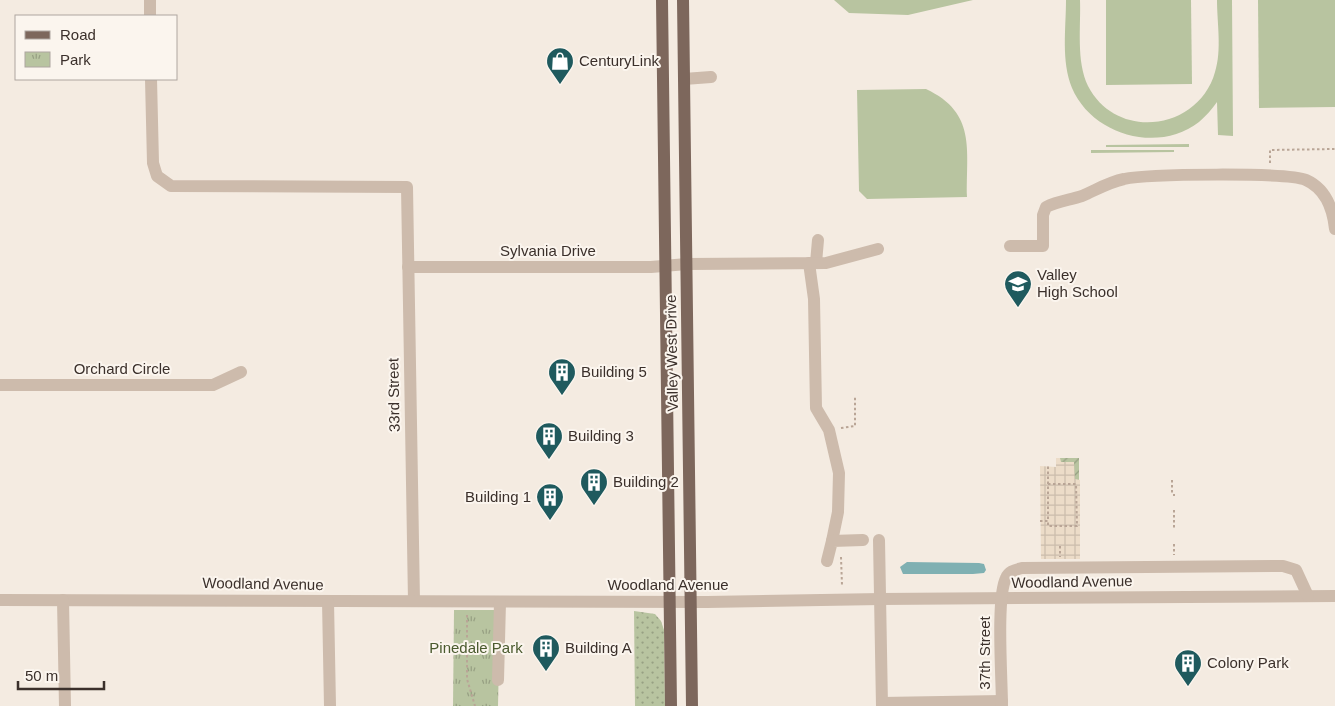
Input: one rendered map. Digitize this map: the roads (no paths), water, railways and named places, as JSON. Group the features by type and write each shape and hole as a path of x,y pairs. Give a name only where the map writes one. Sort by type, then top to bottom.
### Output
{"main road":[{"name":"Valley West Drive","path":"662,0 671,706"},
{"name":"Valley West Drive","path":"683,0 692,706"}],"street":[{"path":"150,0 150,15"},
{"path":"684,79 711,77"},
{"name":"33rd Street","path":"151,80 154,169 162,182 179,187 407,187 414,602"},
{"path":"1010,246 1043,246 1043,215 1046,207 1057,201 1083,195 1108,183 1135,176 1280,176 1304,179 1315,185 1329,202 1335,229"},
{"path":"818,240 813,263 816,408 829,430 839,473 838,512 827,561"},
{"name":"Sylvania Drive","path":"408,267 665,267 687,264 813,263 842,259 878,249"},
{"name":"Orchard Circle","path":"0,385 213,385 241,372"},
{"path":"832,541 863,540"},
{"path":"879,540 882,704 1002,704"},
{"name":"37th Street","path":"1002,704 1002,599 1008,574 1013,570 1031,568 1283,566 1290,567 1300,575 1308,596"},
{"name":"Woodland Avenue","path":"0,600 691,602 1335,596"},
{"path":"63,600 65,706"},
{"path":"328,601 330,706"},
{"path":"498,680 500,602"}],"water":[{"path":"907,562 979,563 984,564 986,570 984,573 973,574 903,574 900,567"}],"place":[{"name":"CenturyLink","path":"560,85"},
{"name":"Valley High School","path":"1018,308"},
{"name":"Building 5","path":"562,396"},
{"name":"Building 3","path":"549,460"},
{"name":"Building 2","path":"594,506"},
{"name":"Building 1","path":"550,521"},
{"name":"Building A","path":"546,672"},
{"name":"Colony Park","path":"1188,687"}],"park label":[{"name":"Pinedale Park","path":"476,648"}]}
